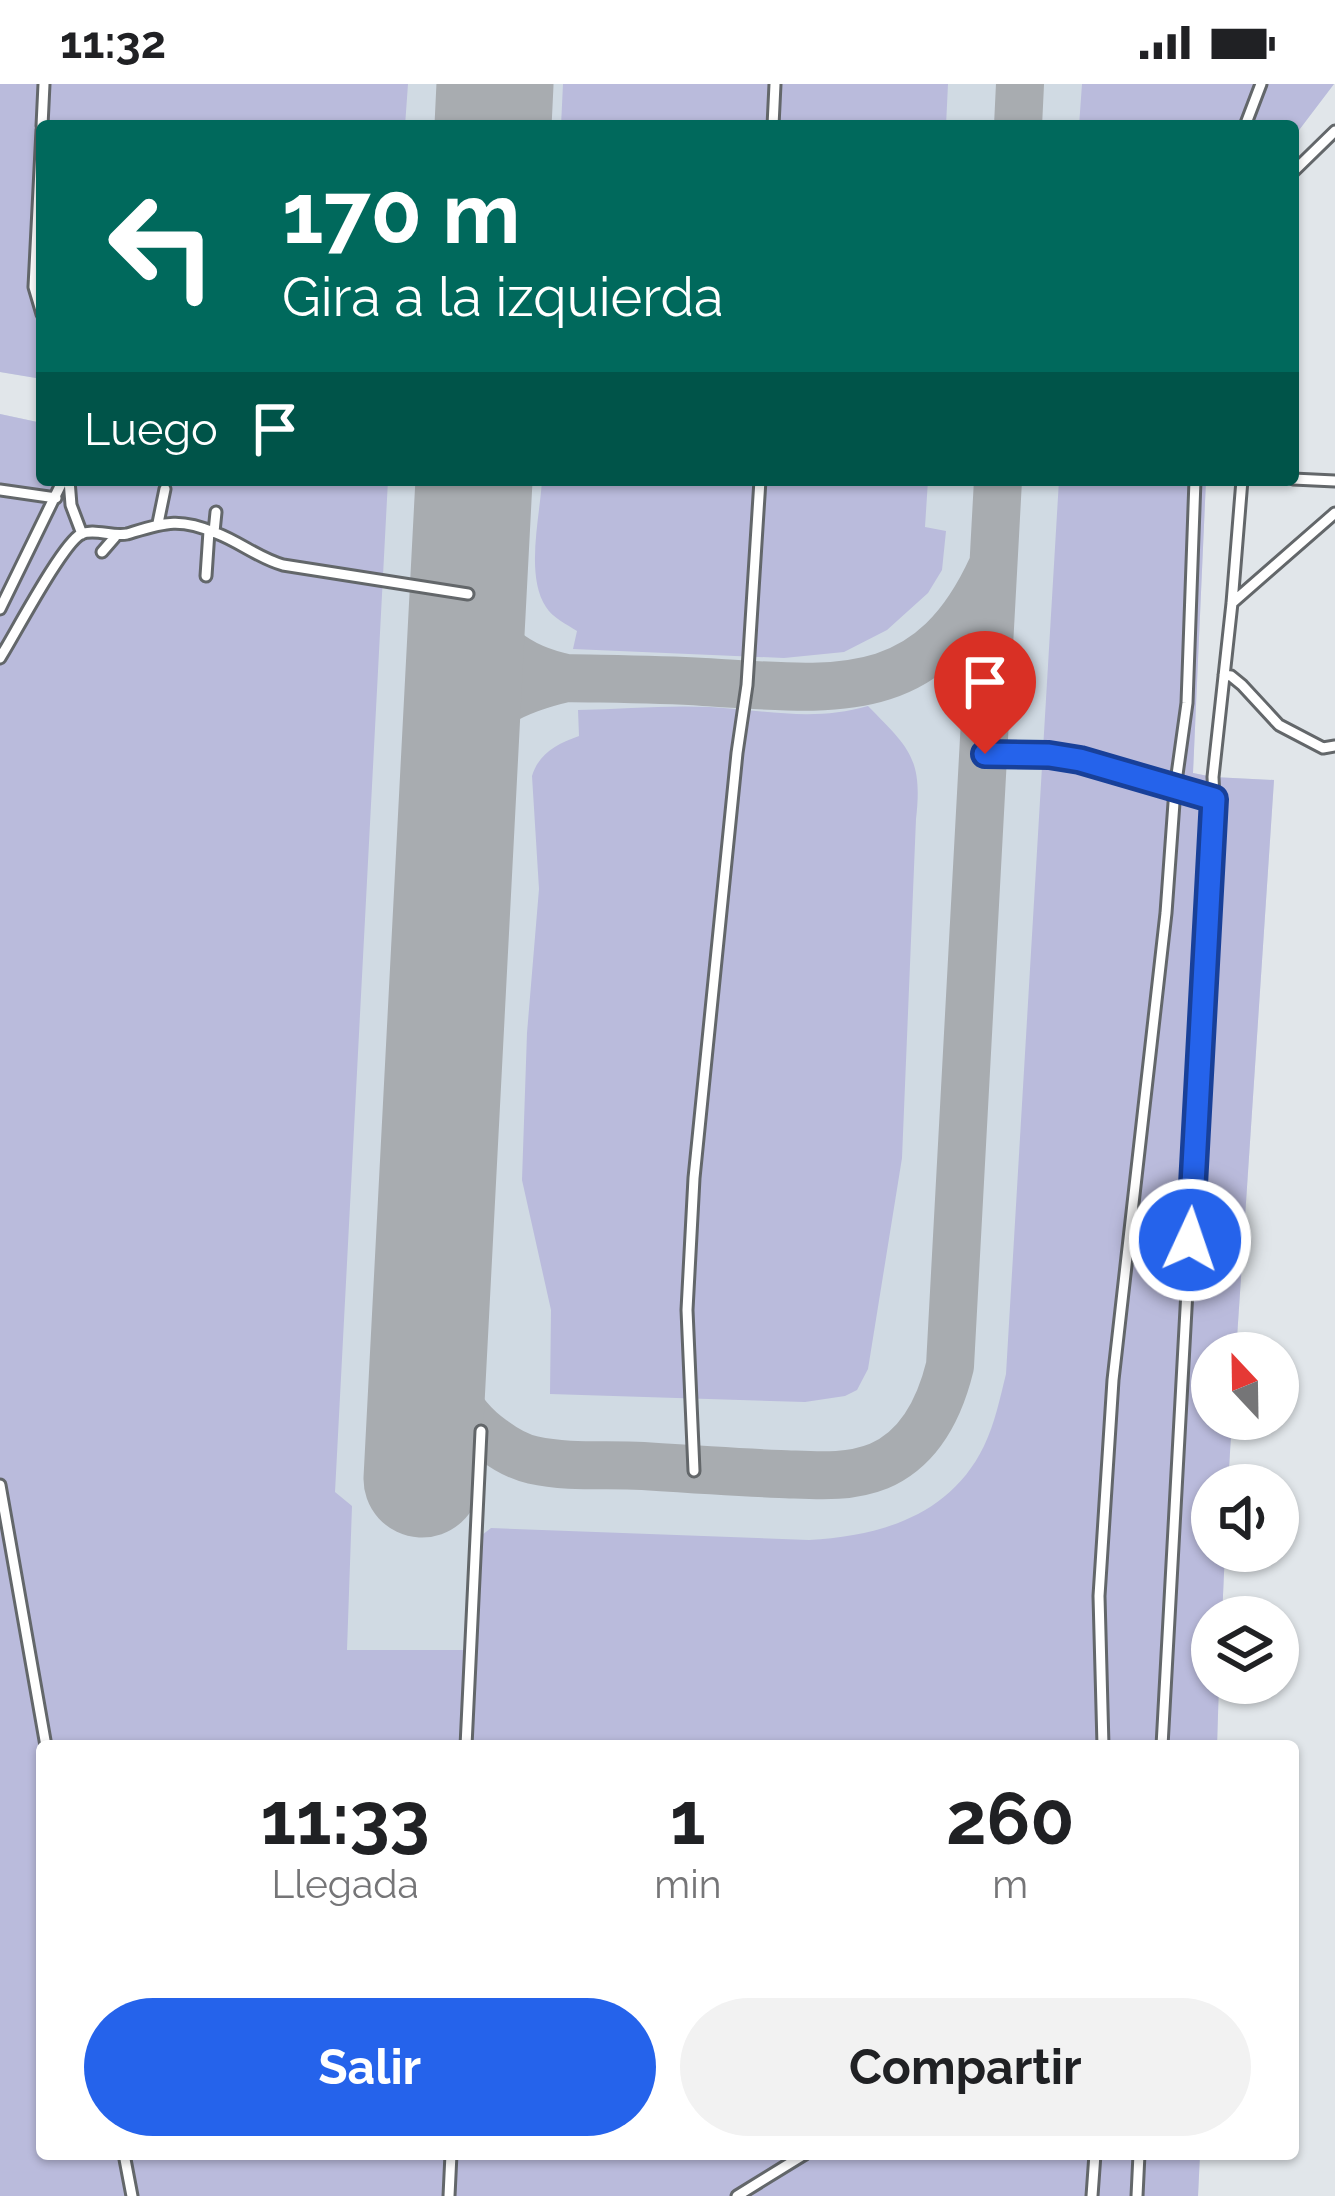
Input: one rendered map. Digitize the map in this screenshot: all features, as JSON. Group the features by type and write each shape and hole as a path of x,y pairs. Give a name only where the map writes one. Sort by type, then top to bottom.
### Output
{"lane":[{"path":"42,120 44,84"},
{"path":"773,120 776,84"},
{"path":"1247,120 1261,84"},
{"path":"1299,166 1335,131"},
{"path":"36,247 36,294"},
{"path":"1299,479 1335,481"},
{"path":"0,609 63,486"},
{"path":"67,486 82,534"},
{"path":"694,1471 687,1310 694,1178 746,685 760,486"},
{"path":"1102,1740 1099,1596 1114,1381 1166,913 1174,789 1187,703 1195,486"},
{"path":"1162,1740 1213,777 1242,486"},
{"path":"158,523 165,489"},
{"path":"0,490 56,499"},
{"path":"206,576 216,512"},
{"path":"1232,603 1335,513"},
{"path":"0,658 64,553 82,534 115,537 158,523 212,531 283,566 468,594"},
{"path":"102,552 115,537"},
{"path":"1224,675 1242,685 1279,725 1322,748 1335,746"},
{"path":"985,754 1080,760 1214,799"},
{"path":"466,1740 481,1431"},
{"path":"0,1485 45,1740"},
{"path":"125,2160 132,2196"},
{"path":"449,2196 451,2160"},
{"path":"737,2196 795,2160"},
{"path":"1092,2196 1095,2160"},
{"path":"1137,2196 1139,2160"}],"shaded area":[{"path":"0,84 1334,84 1299,130 1299,120 36,120 36,378 0,372"},
{"path":"0,84 408,84 405,120 36,120 36,378 0,372"},
{"path":"563,84 948,84 946,120 561,120"},
{"path":"1082,84 1334,84 1299,130 1299,120 1079,120"},
{"path":"0,414 36,422 36,486 1206,486 1193,773 1274,780 1237,1332 1191,1332 1191,1440 1231,1440 1229,1464 1191,1464 1191,1572 1224,1572 1223,1596 1191,1596 1191,1704 1218,1704 1217,1740 36,1740 36,2160 1200,2160 1198,2196 0,2196"},
{"path":"0,414 36,422 36,486 388,486 335,1492 352,1506 347,1650 470,1650 473,1542 491,1528 836,1538 910,1518 952,1490 970,1470 991,1428 1006,1374 1059,486 1206,486 1193,773 1274,780 1237,1332 1191,1332 1191,1440 1231,1440 1229,1464 1191,1464 1191,1572 1224,1572 1223,1596 1191,1596 1191,1704 1218,1704 1217,1740 36,1740 36,2160 1200,2160 1198,2196 0,2196"},
{"path":"541,486 928,486 925,527 946,531 942,570 928,593 887,630 844,652 784,658 573,649 577,631 549,611 540,594 535,545"},
{"path":"868,706 910,755 918,798 902,1158 868,1369 857,1390 805,1402 550,1394 551,1310 522,1180 539,889 535,768 550,750 579,736 578,710 693,707 809,714"}],"taxiway":[{"path":"1018,120 1020,84"},
{"path":"430,1323 444,1373 467,1416 502,1446 533,1460 842,1475 894,1458 926,1425 950,1366 998,486"},
{"path":"469,584 463,599 483,628 505,651 548,673 566,678 834,686 872,680 906,667 938,645 966,612 992,567"},
{"path":"459,771 454,753 487,712 516,694 566,678"}],"runway":[{"path":"493,120 495,84"},
{"path":"422,1479 474,486"}],"route":[{"path":"985,754 1080,760 1214,799 1190,1240"}]}
